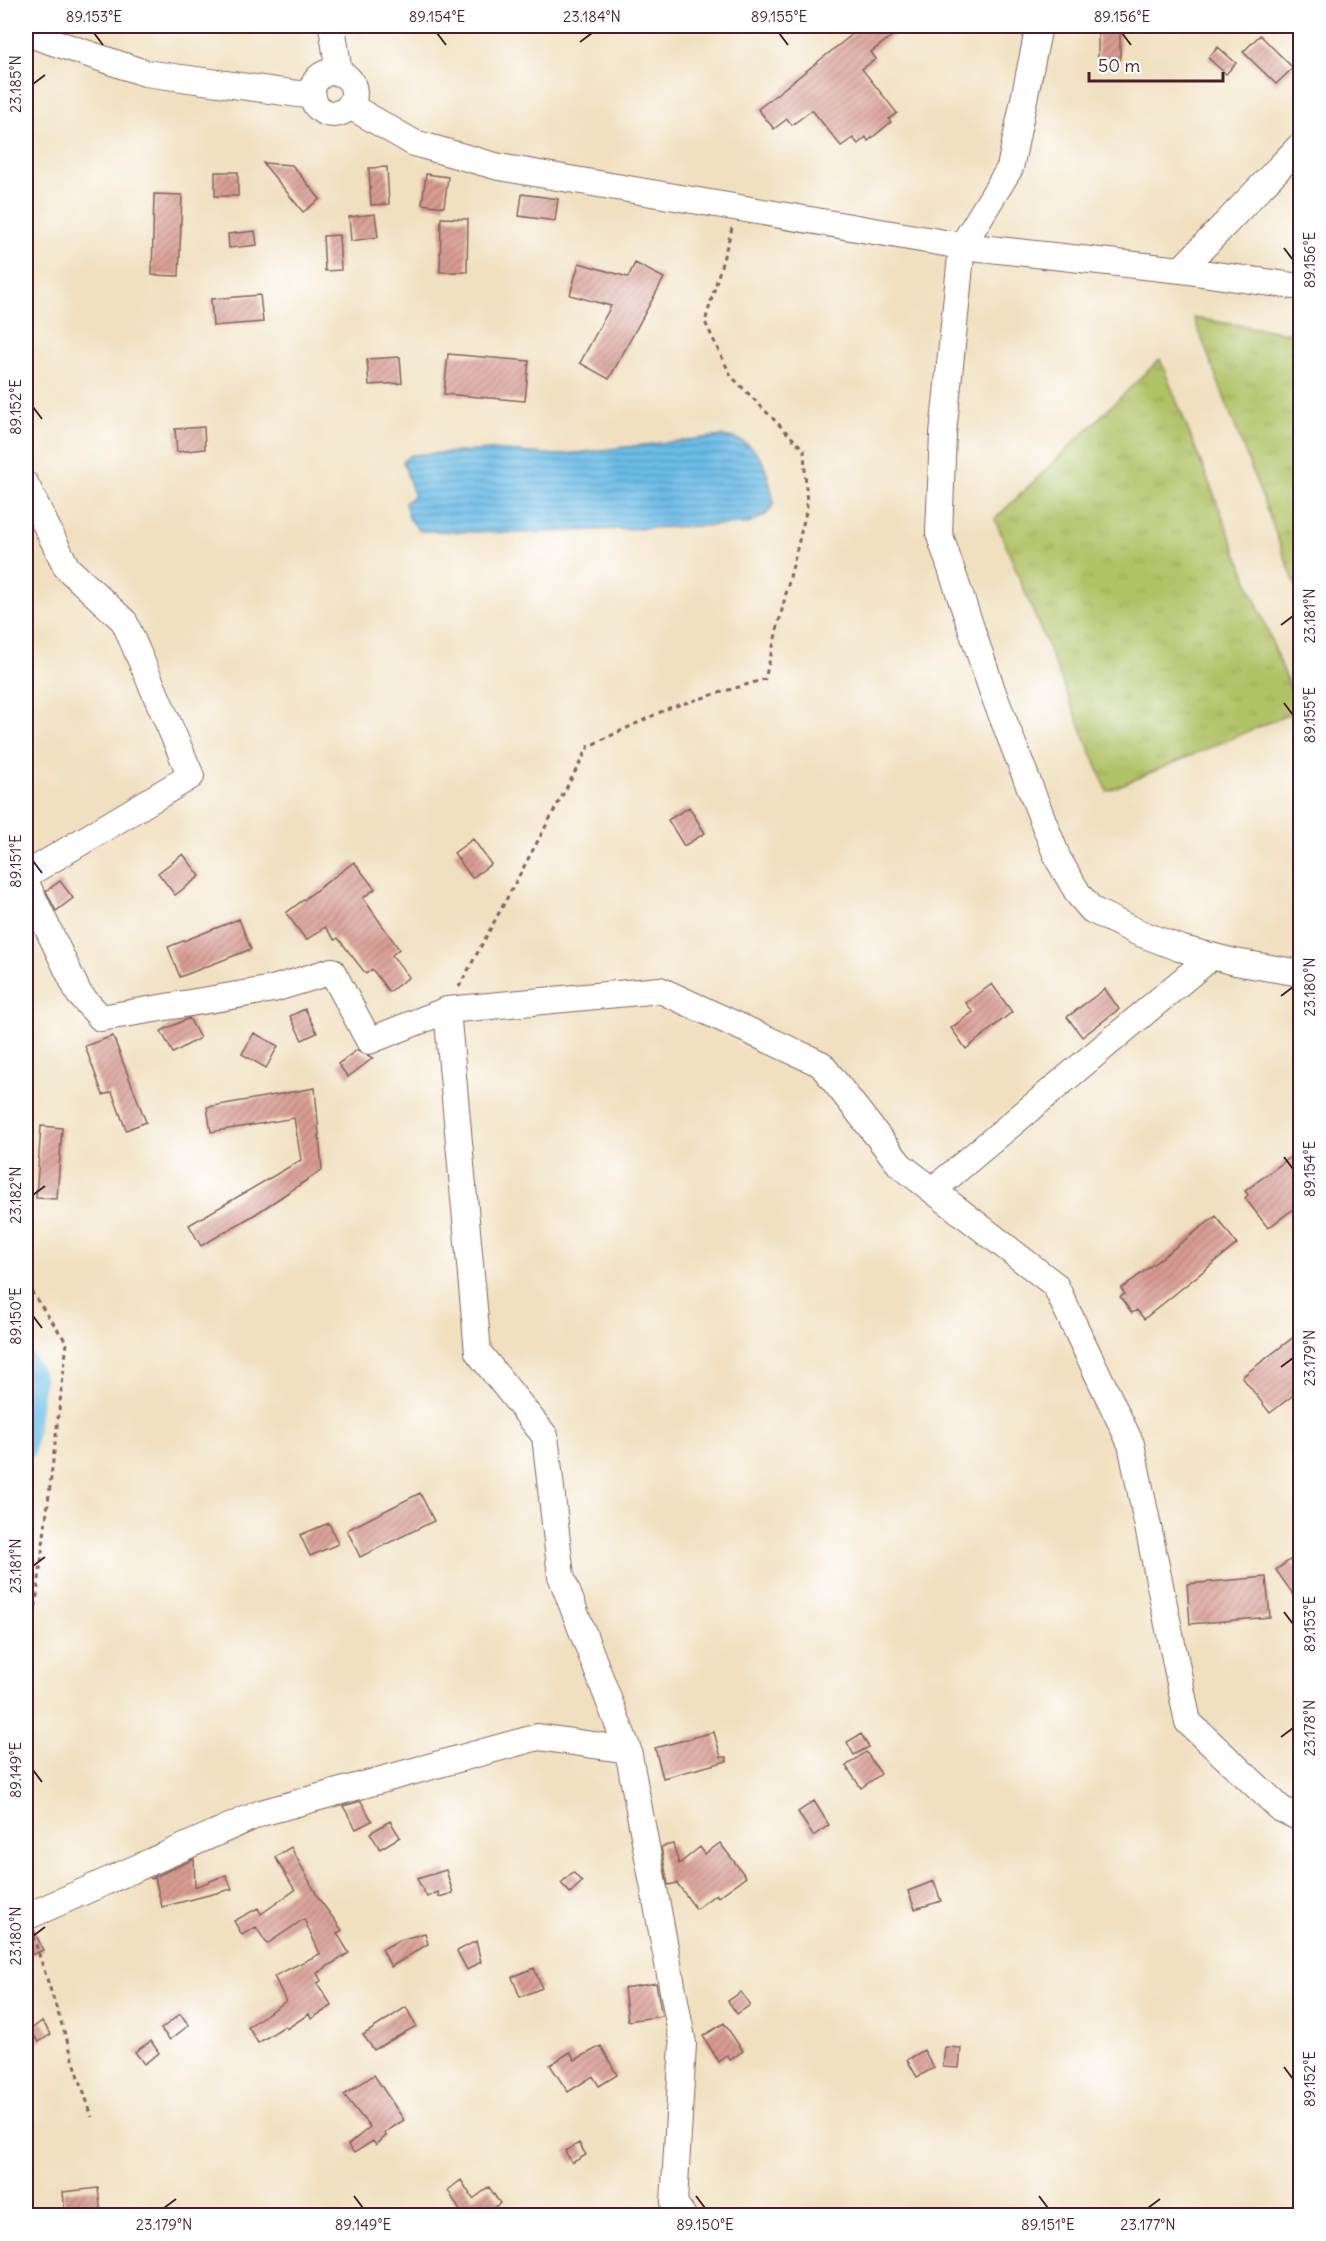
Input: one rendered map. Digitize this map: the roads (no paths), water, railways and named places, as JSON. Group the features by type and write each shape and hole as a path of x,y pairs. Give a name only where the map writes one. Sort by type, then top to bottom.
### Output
{"street":[{"path":"332,26 339,73"},
{"path":"1039,26 1010,168 962,246 944,434 939,533 993,693 1058,860 1078,895 1092,910 1137,932 1212,956 1300,973"},
{"path":"26,33 145,73 313,96"},
{"path":"330,72 346,76 354,90 350,106 336,114 328,114 321,110 313,96 316,80 330,72"},
{"path":"350,106 414,143 499,167 962,246 1181,270 1300,287"},
{"path":"1181,270 1300,146"},
{"path":"26,485 67,568 124,621 191,776 26,875"},
{"path":"26,883 79,994 100,1018 273,989 332,971 369,1041 447,1010 660,990 821,1064 900,1165 1055,1285 1131,1444 1188,1722 1281,1809 1300,1818"},
{"path":"933,1190 1212,956"},
{"path":"447,1010 478,1352 545,1436 561,1576 628,1750 683,2044 674,2203 683,2216"},
{"path":"27,1917 272,1810 538,1737 628,1750"}],"water":[{"path":"722,436 736,439 755,450 769,479 774,503 767,514 748,524 520,533 420,531 409,518 405,503 414,495 403,461 411,455 492,450 558,455"}],"waterway":[{"path":"26,1360 36,1377 26,1451"}]}
